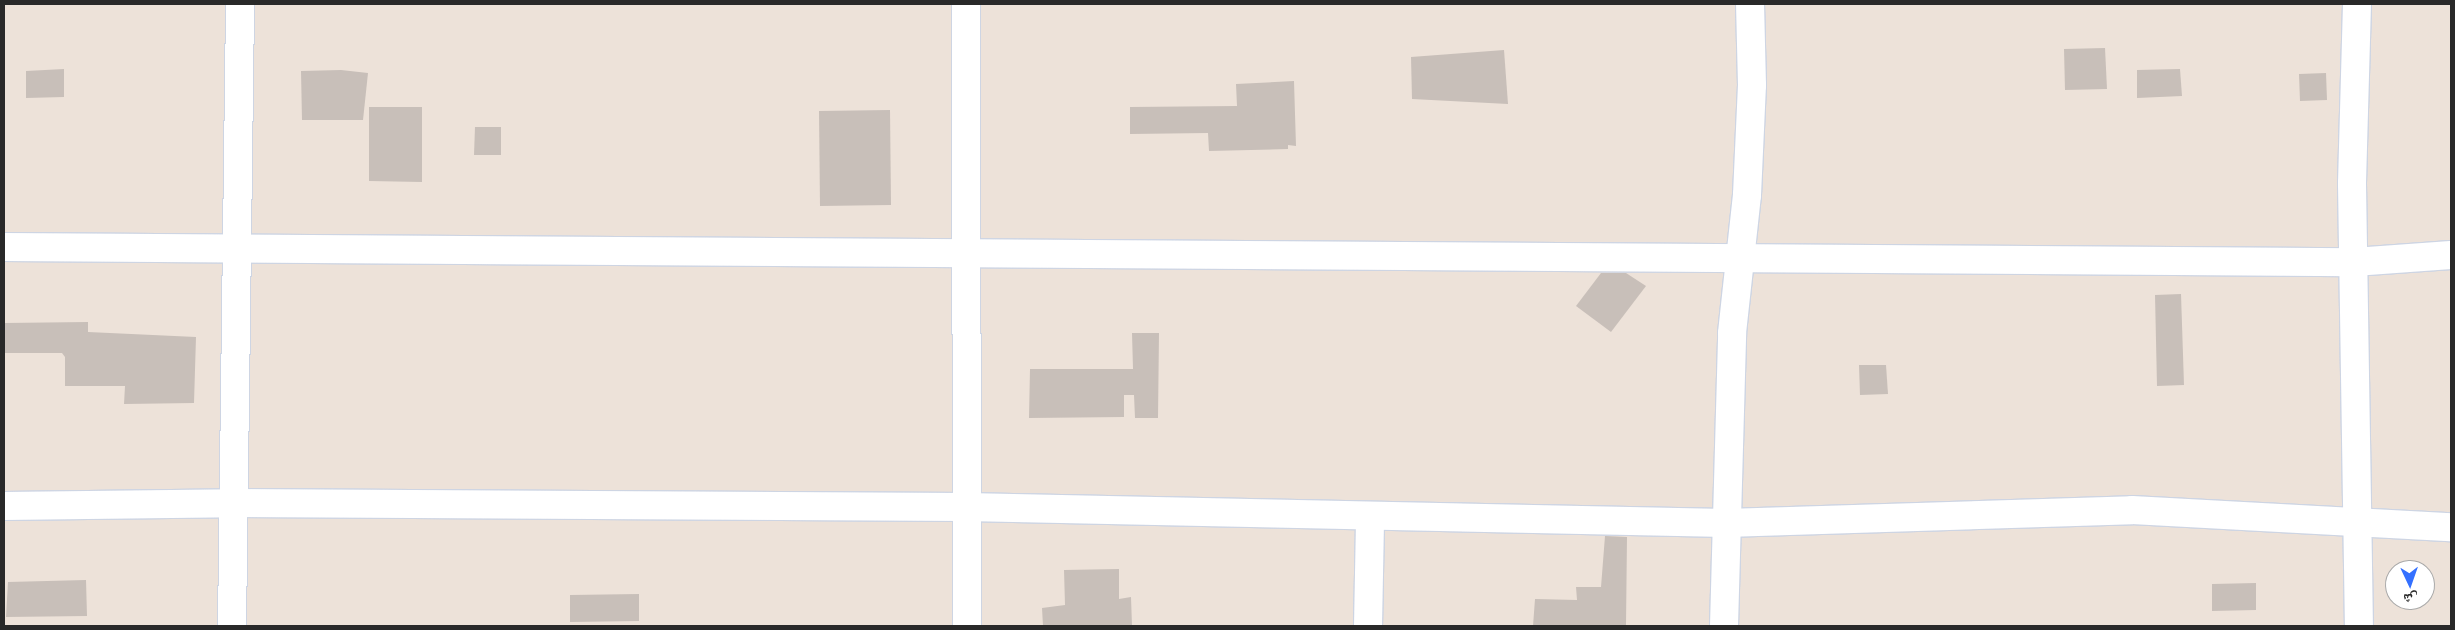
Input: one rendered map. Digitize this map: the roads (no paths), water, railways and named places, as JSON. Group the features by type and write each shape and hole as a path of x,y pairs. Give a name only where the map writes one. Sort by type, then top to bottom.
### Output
{"street":[{"path":"232,626 240,4"},
{"path":"966,4 966,626"},
{"path":"1724,626 1732,333 1742,257 1752,85 1750,4"},
{"path":"2357,4 2354,262 2359,626"},
{"path":"4,247 2354,262 2451,254"},
{"path":"4,506 234,502 966,507 1726,523 2132,510 2451,527"},
{"path":"1368,626 1370,517"}]}
